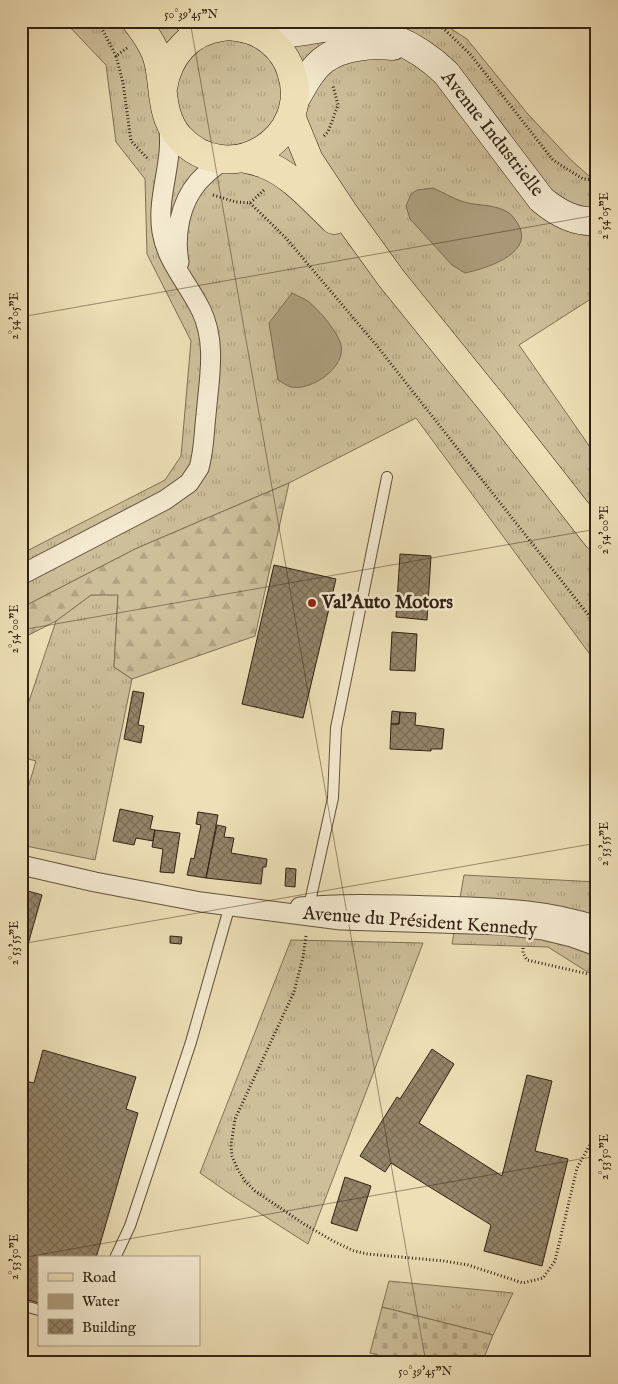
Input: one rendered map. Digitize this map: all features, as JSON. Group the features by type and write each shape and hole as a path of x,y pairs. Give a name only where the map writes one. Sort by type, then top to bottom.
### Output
{"main road":[{"path":"189,21 203,25 243,28 260,34 280,50 289,65 294,82 293,108 305,153 320,180 391,278 494,405 597,537"},
{"path":"165,102 169,64 185,43 208,30 226,26"},
{"path":"141,27 156,52 165,102 174,130 192,148 208,156 233,158 264,164 276,170 292,181 391,278"},
{"path":"233,158 258,153 272,144 283,131 293,108"}],"street":[{"name":"Avenue Industrielle","path":"260,34 290,33 326,28 351,28 373,31 417,50 431,59 454,82 541,199 551,208 564,214 581,220 597,221"},
{"path":"293,108 314,69 326,58 340,51 380,46 417,50"},
{"path":"21,575 165,500 182,489 197,473 201,460 212,352 205,320 168,254 162,232 162,199 170,151 170,135 165,102"},
{"path":"185,283 177,247 177,232 181,215 196,183 206,173 233,158"},
{"name":"Avenue du Président Kennedy","path":"21,865 113,886 201,902 308,911 360,921 522,927 572,937 597,946"},
{"name":"Avenue du Président Kennedy","path":"308,911 347,904 518,909 572,918 597,926"}],"lane":[{"path":"308,911 333,798 336,728 386,477"},
{"path":"116,1256 130,1226 191,1042 230,905"},
{"path":"21,1306 38,1310"}],"path":[{"path":"98,21 116,56 123,83 132,141"},
{"path":"430,21 444,30 470,54 553,160 583,179 597,180"},
{"path":"116,56 141,27"},
{"path":"250,202 284,237 377,346 597,626"},
{"path":"308,911 303,958 294,992 235,1119 232,1130 231,1145 235,1163 245,1181 255,1191 333,1242 354,1251 468,1265 523,1283 543,1278 555,1261 577,1168 597,1132"},
{"path":"522,927 523,953 527,960 597,976"}],"green space":[{"path":"64,21 439,21 467,39 527,113 571,160 597,183 597,295 519,345 597,457 597,664 416,418 289,483 135,549 21,608 21,554 165,480 181,456 191,341 147,254 145,179 116,142 106,65"},
{"path":"289,483 255,636 132,679 114,667 118,595 91,595 56,621 21,639 21,608 135,549"},
{"path":"118,594 114,667 132,679 95,860 21,845 21,811 36,761 21,757 21,725 56,621 91,595"},
{"path":"464,875 597,882 597,978 548,947 452,944"},
{"path":"291,940 423,943 308,1244 200,1173"},
{"path":"389,1281 513,1293 493,1335 382,1307"},
{"path":"382,1307 493,1335 482,1363 408,1363 370,1353"}],"water":[{"path":"433,188 460,201 498,208 509,213 520,228 522,238 519,246 504,259 473,271 465,273 452,265 410,219 406,206 411,194 417,190"},
{"path":"292,293 307,301 318,310 332,328 341,345 341,354 333,369 317,382 299,387 291,387 278,380 269,323"}],"building":[{"path":"400,554 431,556 427,620 396,617"},
{"path":"274,565 336,579 303,718 242,704"},
{"path":"392,632 417,634 415,671 390,670"},
{"path":"133,691 144,693 138,725 144,726 141,743 124,739"},
{"path":"392,711 400,712 399,724 391,724"},
{"path":"400,712 416,713 415,725 444,729 442,749 431,749 431,751 390,749 391,724 399,724"},
{"path":"120,809 153,816 150,829 155,830 153,841 136,838 134,845 113,841"},
{"path":"198,812 218,815 206,878 187,875 191,858 194,859 201,825 196,824"},
{"path":"217,825 226,827 224,837 234,838 231,853 267,859 266,867 263,867 261,884 206,878"},
{"path":"155,830 180,833 174,873 160,872 163,849 152,847"},
{"path":"286,868 296,869 295,887 285,886"},
{"path":"21,889 42,895 21,969"},
{"path":"170,936 182,937 181,944 170,943"},
{"path":"432,1049 454,1064 419,1123 502,1176 527,1075 552,1081 535,1151 568,1159 542,1266 484,1251 491,1225 391,1163 385,1172 360,1156 397,1097 400,1099"},
{"path":"43,1050 136,1077 126,1109 138,1113 97,1256 38,1256 38,1303 21,1298 21,1080 34,1083"},
{"path":"345,1177 371,1186 357,1231 331,1223"}],"place":[{"name":"Val'Auto Motors","path":"312,603"}]}
